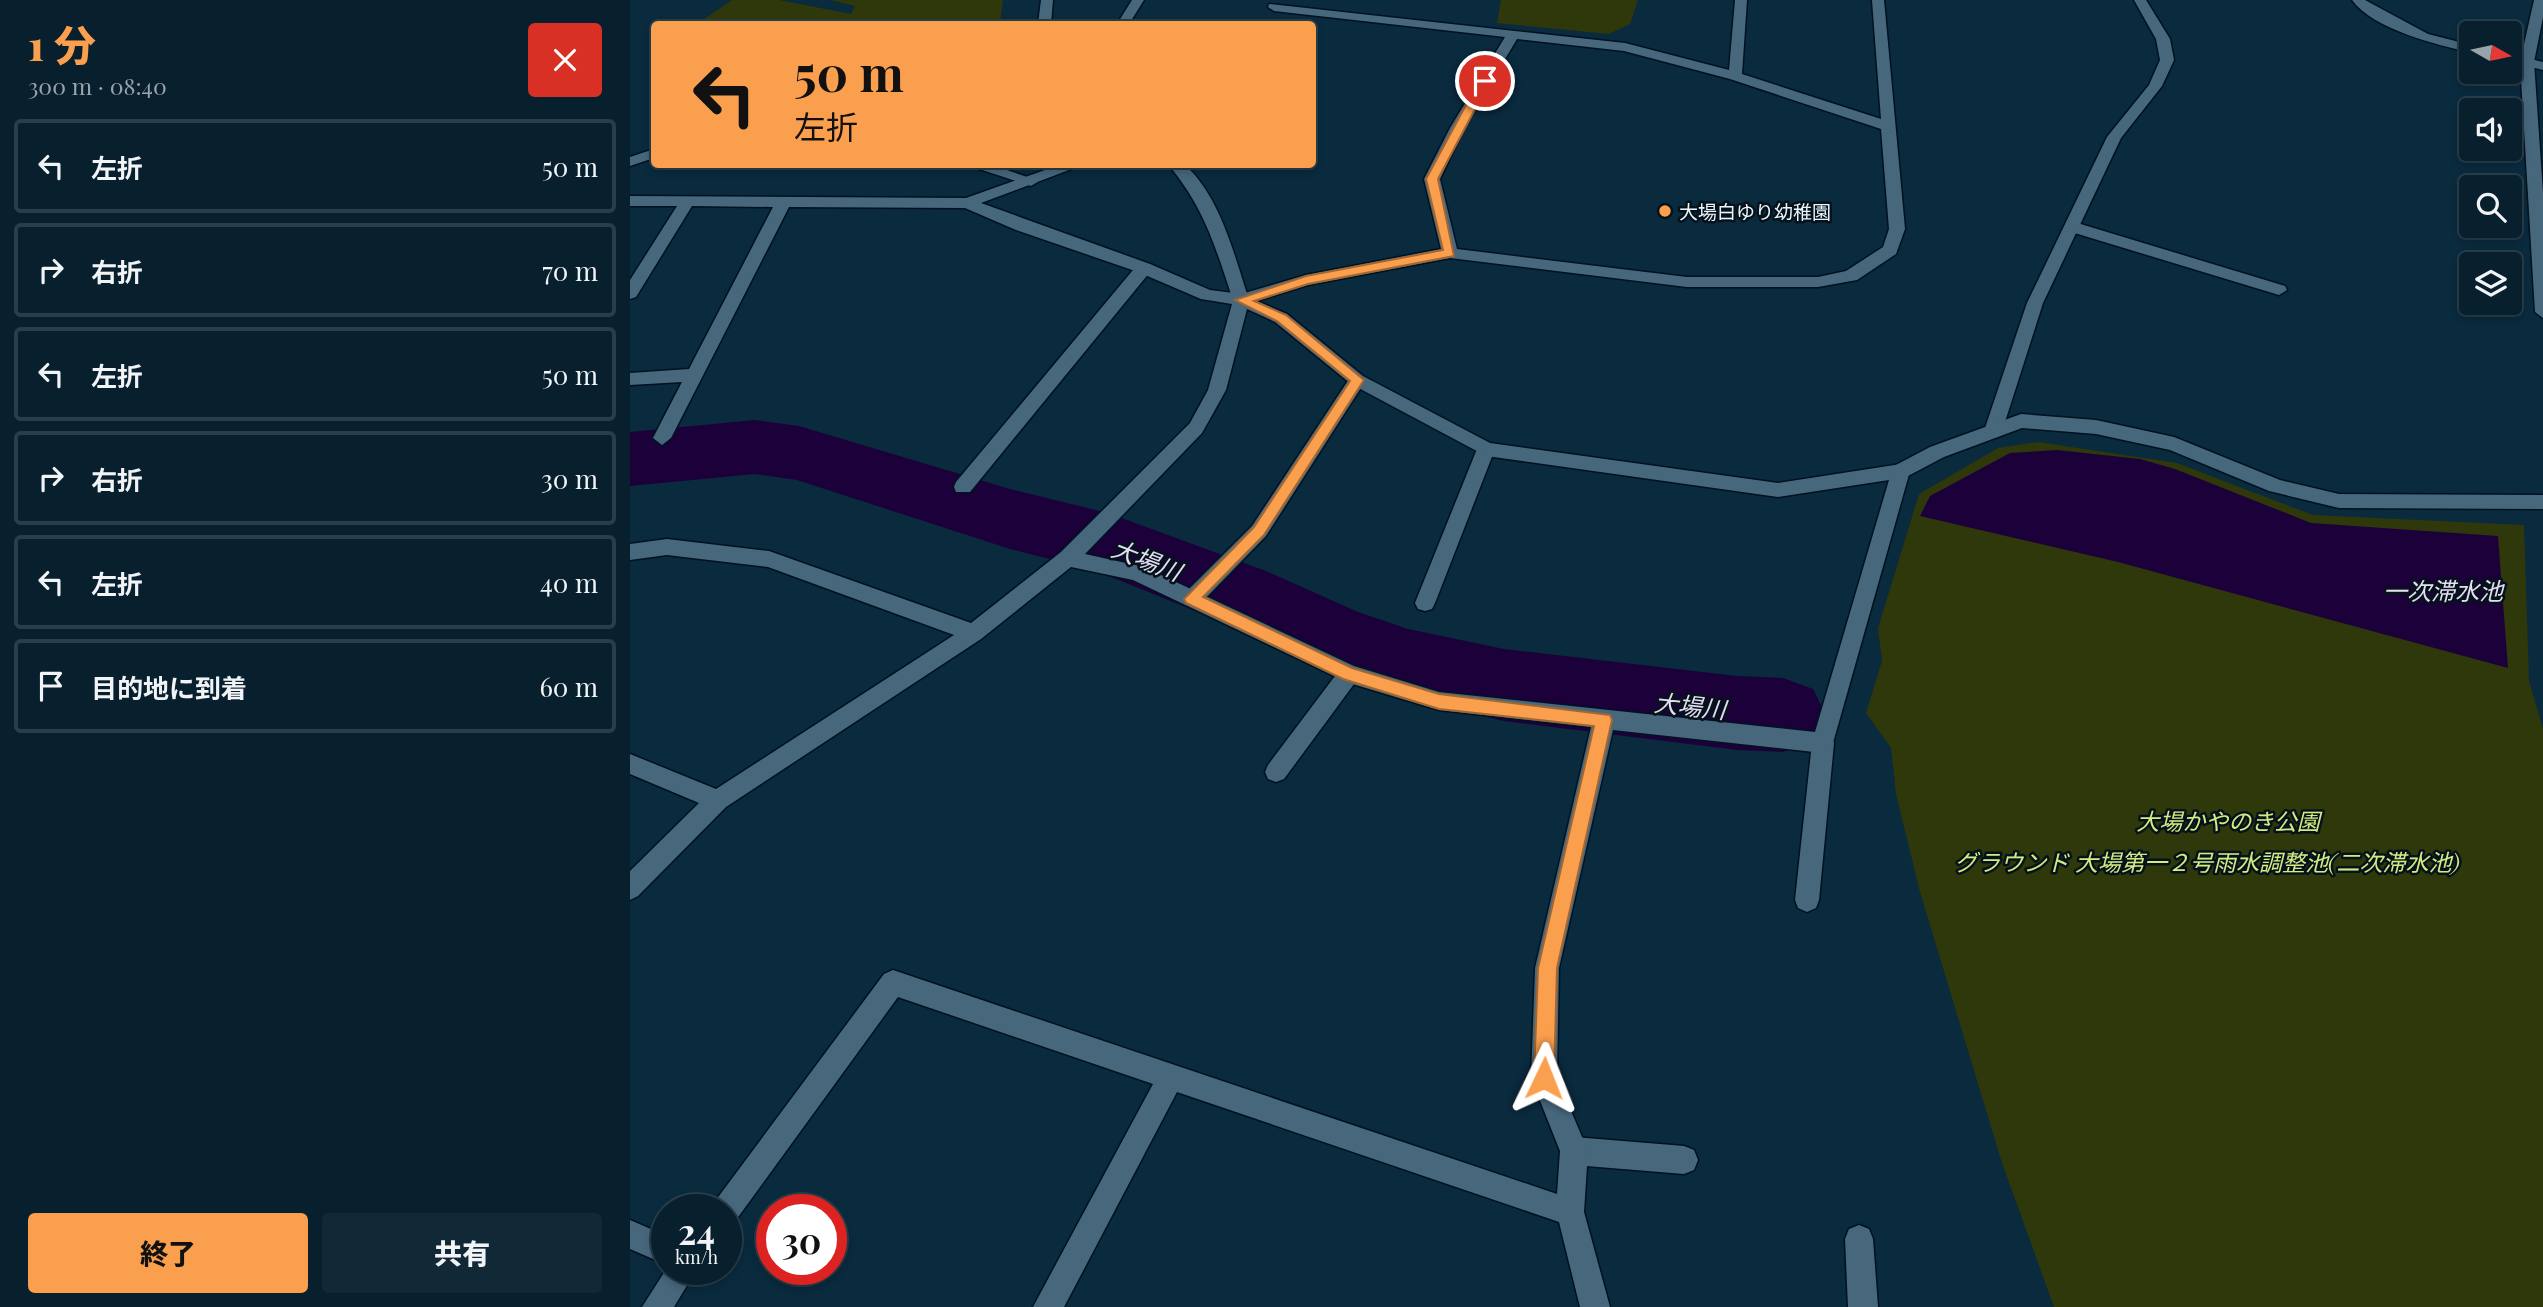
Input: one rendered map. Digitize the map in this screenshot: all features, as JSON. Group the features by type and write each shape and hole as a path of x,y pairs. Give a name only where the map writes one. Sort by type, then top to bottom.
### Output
{"street":[{"path":"1045,21 1047,0"},
{"path":"1125,21 1138,0"},
{"path":"1735,76 1741,0"},
{"path":"1241,300 1306,280 1450,253 1687,282 1818,282 1851,275 1890,250 1897,229 1878,0"},
{"path":"1994,428 2035,303 2074,227 2114,137 2155,86 2167,60 2163,39 2140,0"},
{"path":"2358,0 2364,7 2423,37 2459,46"},
{"path":"2540,0 2535,64 2543,312"},
{"path":"1267,21 1276,3 1625,47 1735,76 1888,126"},
{"path":"1450,253 1432,179 1457,128 1513,34"},
{"path":"630,162 651,154"},
{"path":"985,168 1031,181"},
{"path":"630,201 967,203 1067,168"},
{"path":"630,888 718,800 974,633 1068,558 1196,428 1217,390 1241,300 1209,211 1181,168"},
{"path":"630,293 687,202"},
{"path":"662,438 783,203"},
{"path":"967,203 1022,226 1144,268 1207,295 1241,300 1281,318 1357,380 1486,449 1778,490 1901,471 1994,428 2021,421 2131,433 2174,444 2276,486 2339,501 2543,502"},
{"path":"2074,227 2279,290"},
{"path":"963,487 1144,268"},
{"path":"630,379 695,375"},
{"path":"1192,599 1259,531 1357,380"},
{"path":"1425,603 1486,449"},
{"path":"1807,901 1822,743 1901,471"},
{"path":"630,552 667,547 769,559 974,633"},
{"path":"1068,558 1137,573 1349,674 1439,701 1822,743"},
{"path":"1276,772 1349,674"},
{"path":"1595,1307 1570,1212 1574,1151 1544,1078 1547,968 1604,720"},
{"path":"630,764 718,800"},
{"path":"738,1194 893,983 1570,1212"},
{"path":"1048,1307 1171,1077"},
{"path":"1574,1151 1684,1160"},
{"path":"630,1234 651,1244"},
{"path":"1860,1239 1863,1307"},
{"path":"657,1307 672,1285"}],"green space":[{"path":"732,0 779,0 851,14 855,6 830,0 1003,0 1000,21 701,21"},
{"path":"1501,0 1638,0 1630,24 1609,34 1497,23"},
{"name":"大場かやのき公園","path":"2038,442 2177,463 2313,515 2524,525 2529,681 2543,729 2543,1307 2054,1307 2002,1163 1920,892 1896,794 1891,748 1866,713 1882,661 1878,628 1919,494 1998,448"}],"water":[{"name":"一次滞水池","path":"2057,450 2140,459 2175,469 2311,523 2498,536 2508,668 2118,562 1920,516 1930,496 2010,453"}],"waterway":[{"name":"大場川","path":"630,459 755,447 799,453 1010,519 1108,543 1238,594 1333,638 1408,664 1504,685 1737,713 1783,715"}],"place":[{"name":"大場白ゆり幼稚園","path":"1665,211"}],"route":[{"path":"1485,81 1457,128 1432,179 1450,253 1306,280 1241,300 1281,318 1357,380 1259,531 1192,599 1349,674 1439,701 1604,720 1547,968 1544,1078"}],"park label":[{"name":"グラウンド 大場第一２号雨水調整池(二次滞水池)","path":"2207,861"}]}
